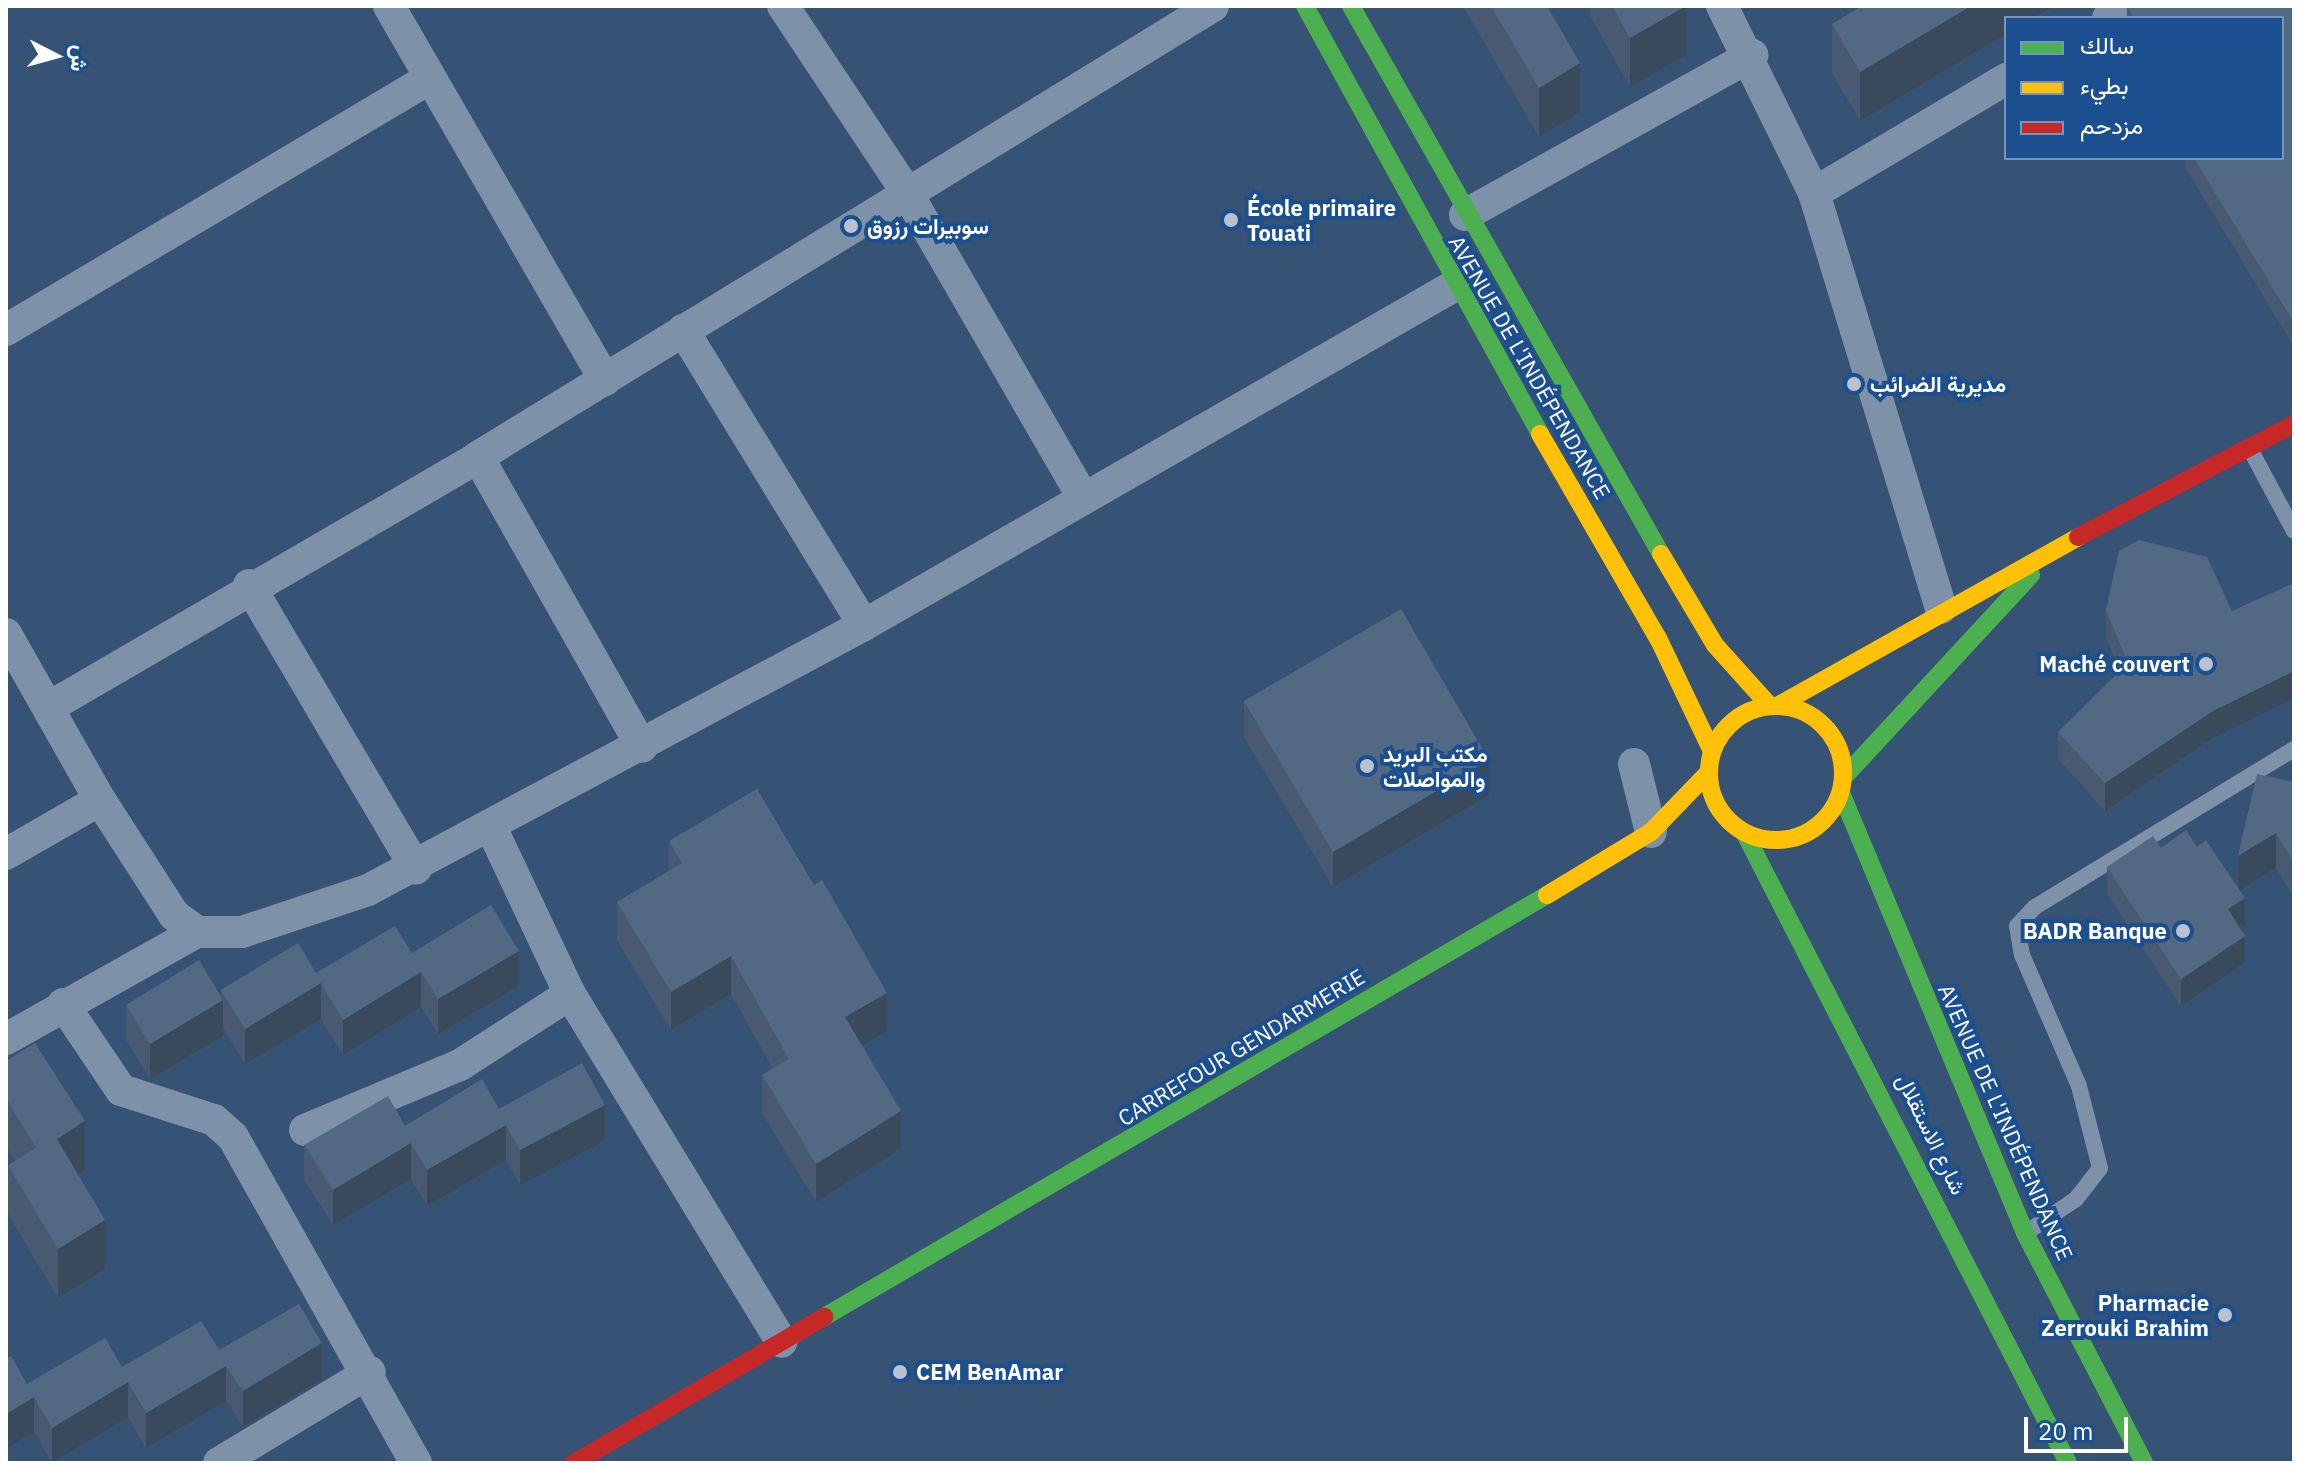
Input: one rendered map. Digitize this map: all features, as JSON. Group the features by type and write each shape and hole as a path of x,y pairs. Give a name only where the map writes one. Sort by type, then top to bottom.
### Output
{"main road":[{"name":"AVENUE DE L'INDÉPENDANCE","path":"1305,6 1454,286 1658,638 1712,751"},
{"name":"AVENUE DE L'INDÉPENDANCE","path":"1351,6 1465,215 1685,596 1715,645 1774,706"},
{"path":"1737,827 1709,772 1712,751 1735,720 1774,706 1941,608 2046,558 2294,424"},
{"path":"1651,832 1696,822 1737,827 1762,839 1801,836 1818,825 1842,786 2046,558"},
{"path":"1774,706 1826,728 1842,786"},
{"name":"CARREFOUR GENDARMERIE","path":"574,1463 1651,832 1709,772"},
{"name":"AVENUE DE L'INDÉPENDANCE","path":"1842,786 2025,1233 2144,1463"},
{"name":"شارع الاستقلال","path":"1737,827 1881,1087 2068,1463"}],"street":[{"path":"389,6 428,79 605,380"},
{"path":"783,6 906,191 1083,497"},
{"path":"51,706 249,585 478,457 906,191 1213,6"},
{"path":"1722,6 1752,55 1814,193 1941,608"},
{"path":"1465,215 1752,55"},
{"path":"6,330 428,79"},
{"path":"1814,193 2004,80"},
{"path":"6,1039 63,1004 197,932 242,932 416,868 490,825 642,747 864,625 1454,286"},
{"path":"683,330 864,625"},
{"path":"478,457 642,747"},
{"path":"249,585 416,868"},
{"path":"8,641 51,706 100,800 174,915 197,932"},
{"path":"1634,764 1651,832"},
{"path":"6,854 100,800"},
{"path":"490,825 570,994 782,1342"},
{"path":"305,1130 460,1065 570,994"},
{"path":"63,1004 121,1090 214,1120 233,1137 370,1372 416,1463"},
{"path":"219,1463 370,1372"}],"lane":[{"path":"2250,449 2294,531"},
{"path":"2025,1233 2076,1199 2100,1168 2079,1086 2022,955 2017,926 2035,907 2294,749"}],"building":[{"path":"1491,6 1547,6 1580,63 1539,88"},
{"path":"1612,6 1686,6 1630,38"},
{"path":"1862,6 1971,6 1860,72 1832,24"},
{"path":"2127,6 2294,6 2294,323 2195,160 2284,160 2284,16 2133,16"},
{"name":"Maché couvert","path":"2139,540 2207,557 2232,611 2294,583 2294,671 2213,711 2105,783 2058,732 2128,663 2106,610 2119,551"},
{"name":"مكتب البريد والمواصلات","path":"1401,609 1489,760 1333,852 1244,701"},
{"path":"2257,774 2294,782 2294,863 2276,833 2238,856"},
{"path":"757,789 814,885 822,880 887,993 845,1017 901,1111 816,1164 762,1075 789,1059 731,956 671,992 617,902 682,863 669,841"},
{"name":"BADR Banque","path":"2186,830 2197,847 2206,840 2245,898 2228,909 2245,936 2181,979 2107,867 2153,836 2161,848"},
{"path":"491,905 519,951 438,999 421,972 343,1020 321,983 245,1029 221,990 298,943 316,973 395,926 412,953"},
{"path":"199,960 223,1000 150,1044 126,1005"},
{"path":"35,1043 85,1121 57,1139 105,1220 58,1249 8,1165 36,1148 6,1098 6,1061"},
{"path":"582,1063 605,1105 520,1150 506,1125 427,1170 411,1143 333,1190 304,1145 388,1096 405,1126 482,1079 499,1109"},
{"path":"299,1304 322,1343 243,1391 226,1366 146,1413 128,1382 52,1428 34,1397 6,1414 6,1359 11,1356 27,1384 105,1338 122,1367 201,1321 219,1350"}],"traffic: fast":[{"path":"1305,6 1540,434"},
{"path":"1351,6 1661,554"},
{"path":"1843,778 2031,575"},
{"path":"1841,793 2025,1233 2144,1463"},
{"path":"1744,832 2068,1463"},
{"path":"824,1317 1547,895"}],"traffic: slow":[{"path":"1540,434 1658,638 1712,751"},
{"path":"1779,705 2078,537"},
{"path":"1661,554 1715,645 1770,706"},
{"path":"1776,706 1802,711 1823,726 1838,747 1843,773 1838,799 1823,820 1802,835 1776,840 1750,835 1729,820 1714,799 1709,773 1714,747 1729,726 1750,711 1776,706"},
{"path":"1547,895 1651,832 1709,772"}],"traffic: jam":[{"path":"2078,537 2294,424"},
{"path":"574,1463 824,1317"}],"place":[{"name":"École primaire Touati","path":"1231,220"},
{"name":"سوبيرات رزوق","path":"851,226"},
{"name":"مديرية الضرائب","path":"1854,384"},
{"name":"Maché couvert","path":"2206,664"},
{"name":"مكتب البريد والمواصلات","path":"1367,766"},
{"name":"BADR Banque","path":"2183,931"},
{"name":"Pharmacie Zerrouki Brahim","path":"2225,1315"},
{"name":"CEM BenAmar","path":"900,1372"}]}
